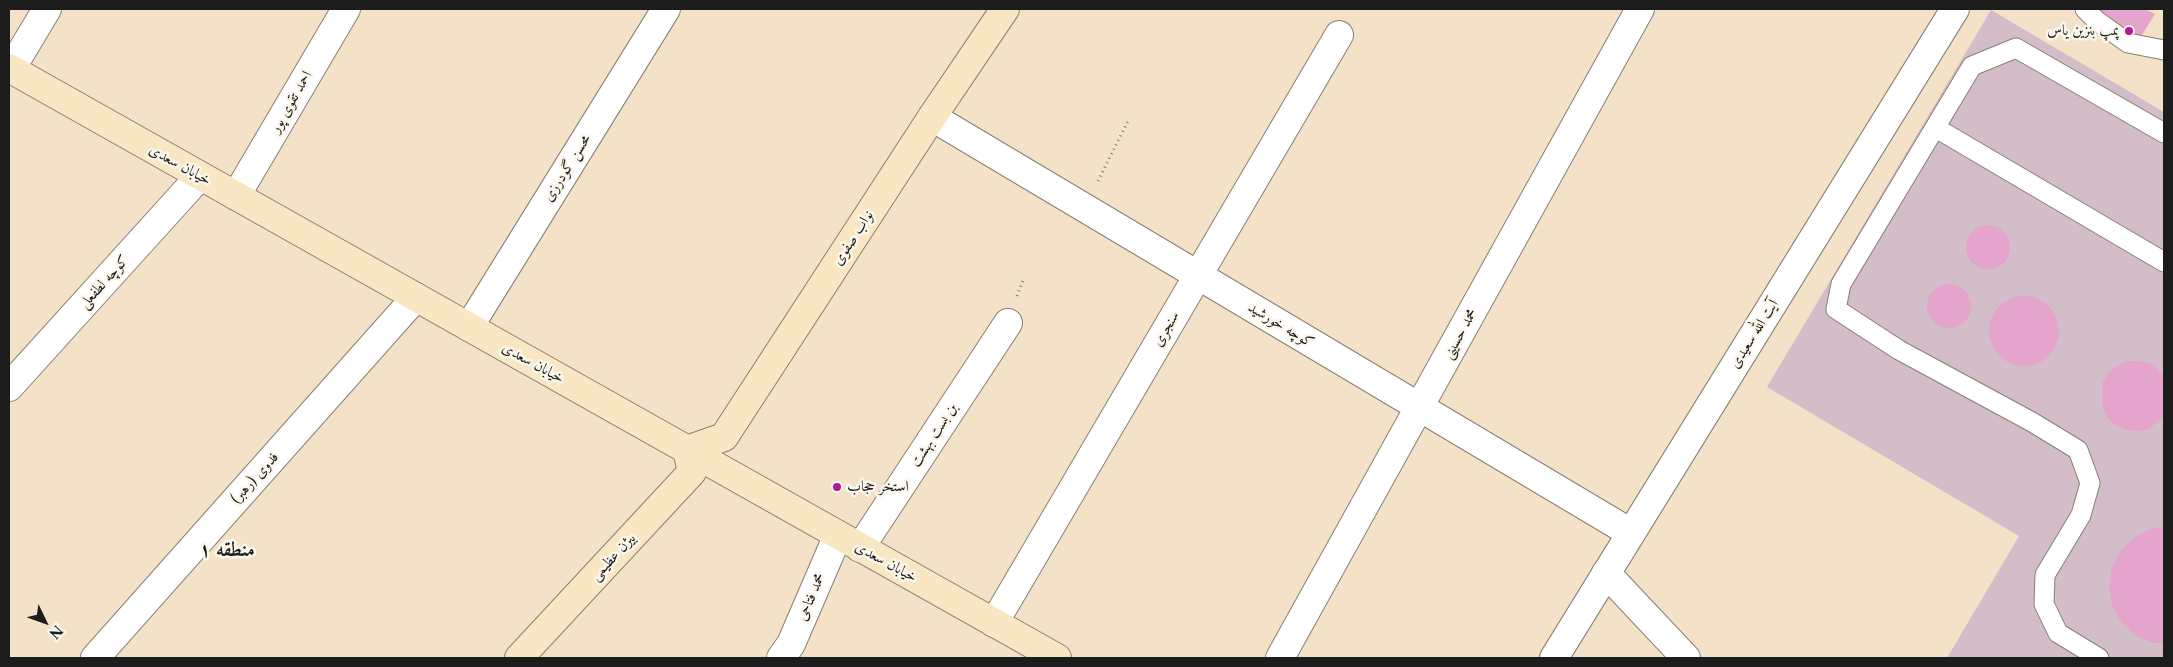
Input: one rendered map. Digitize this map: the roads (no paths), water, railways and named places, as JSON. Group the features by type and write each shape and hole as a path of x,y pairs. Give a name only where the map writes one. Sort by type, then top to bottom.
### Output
{"main road":[{"name":"نواب صفوی","path":"688,450 724,437 932,117 1006,9"},
{"name":"خیابان سعدی","path":"10,69 1057,658"},
{"name":"بیژن عظیمی","path":"519,658 692,472 688,450"}],"street":[{"path":"10,69 47,9"},
{"name":"احمد تقوی پور","path":"236,196 346,9"},
{"name":"محسن گودرزی","path":"468,327 666,9"},
{"name":"محمد حسینی","path":"1280,658 1640,9"},
{"name":"آیت الله سعیدی","path":"1554,658 1955,9"},
{"name":"سنجری","path":"994,623 1339,35"},
{"name":"کوچه خورشید","path":"932,117 1631,533"},
{"name":"کوچه لطفعلی","path":"9,387 200,176"},
{"name":"فدوی (رهبر)","path":"95,658 416,297"},
{"name":"بن بست بهشت","path":"849,541 1008,323"},
{"name":"محمد فتاحی","path":"781,658 791,644 849,541"},
{"path":"1606,573 1686,658"}],"lane":[{"path":"2085,9 2097,21 2128,43 2164,50"},
{"path":"2098,658 2058,632 2044,604 2044,575 2081,515 2090,483 2078,450 2032,422 1899,350 1836,309 1841,284 1972,66 2016,48 2164,133"},
{"path":"1936,128 2164,262"}],"place":[{"name":"پمپ بنزین یاس","path":"2129,31"},
{"name":"استخر حجاب","path":"837,487"}],"district":[{"name":"منطقه ۱","path":"227,550"}]}
